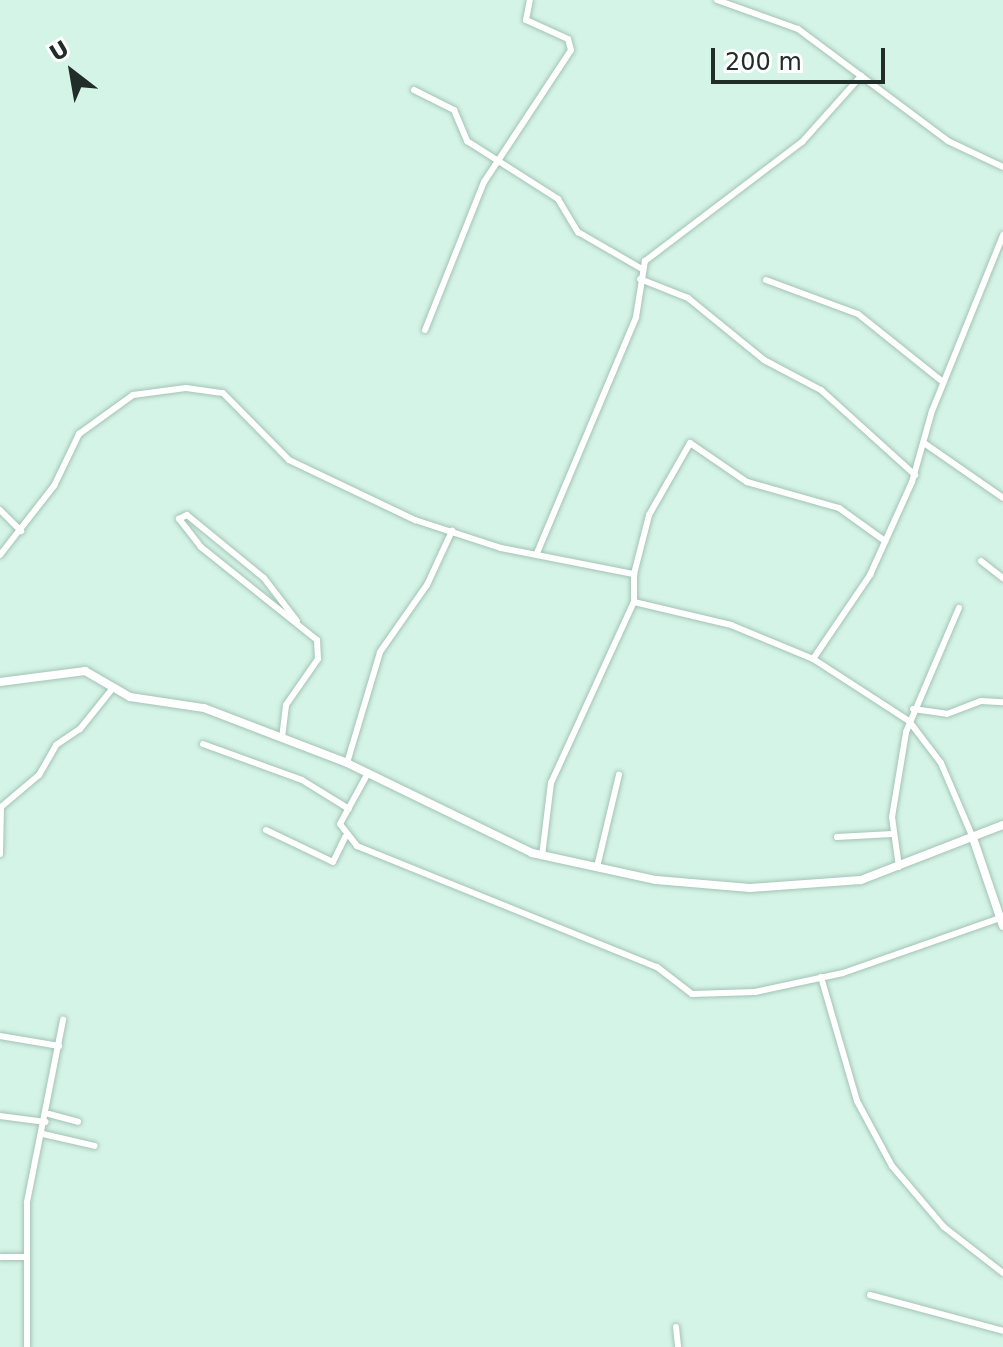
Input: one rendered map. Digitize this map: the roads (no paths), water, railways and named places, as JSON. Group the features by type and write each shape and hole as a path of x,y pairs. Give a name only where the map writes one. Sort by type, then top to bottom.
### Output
{"street":[{"path":"425,330 439,284 501,158 571,50 568,39 526,20 530,0"},
{"path":"717,0 798,29 948,141 1003,167"},
{"path":"537,553 636,317 642,269 818,128 861,76"},
{"path":"414,90 454,110 467,141 501,158 558,199 578,232 642,269"},
{"path":"813,659 885,541 915,475 943,382 1003,235"},
{"path":"640,279 688,298 764,360 821,390 915,475"},
{"path":"766,280 858,314 943,382"},
{"path":"0,555 21,531 93,422 133,395 186,388 223,393 289,460 452,531 634,574"},
{"path":"542,856 551,783 634,602 634,574 649,515 688,443 747,482 839,508 885,541"},
{"path":"924,443 1003,498"},
{"path":"0,510 21,531"},
{"path":"282,738 286,705 320,649 264,578 187,515 179,519 201,547 297,621"},
{"path":"347,763 380,652 427,585 452,531"},
{"path":"981,561 1003,578"},
{"path":"368,773 340,824 345,837 657,967 688,993 745,994 821,977 1002,922 973,838 941,763 909,721 813,659 731,625 634,602"},
{"path":"900,868 892,834 909,721 959,608"},
{"path":"0,682 80,670 135,699 204,708 347,763 542,856 738,888 848,882 900,868 1003,825"},
{"path":"0,854 5,802 39,775 56,745 113,688"},
{"path":"913,709 947,714 981,701 1003,702"},
{"path":"203,744 302,780 349,809"},
{"path":"597,867 619,775"},
{"path":"266,830 333,862 345,837"},
{"path":"837,837 892,834"},
{"path":"821,977 857,1101 892,1166 926,1210 1003,1273"},
{"path":"27,1347 27,1202 47,1118 63,1020"},
{"path":"0,1036 59,1046"},
{"path":"0,1116 78,1122"},
{"path":"43,1134 95,1146"},
{"path":"0,1257 27,1257"},
{"path":"870,1295 1003,1331"},
{"path":"676,1327 678,1347"}]}
